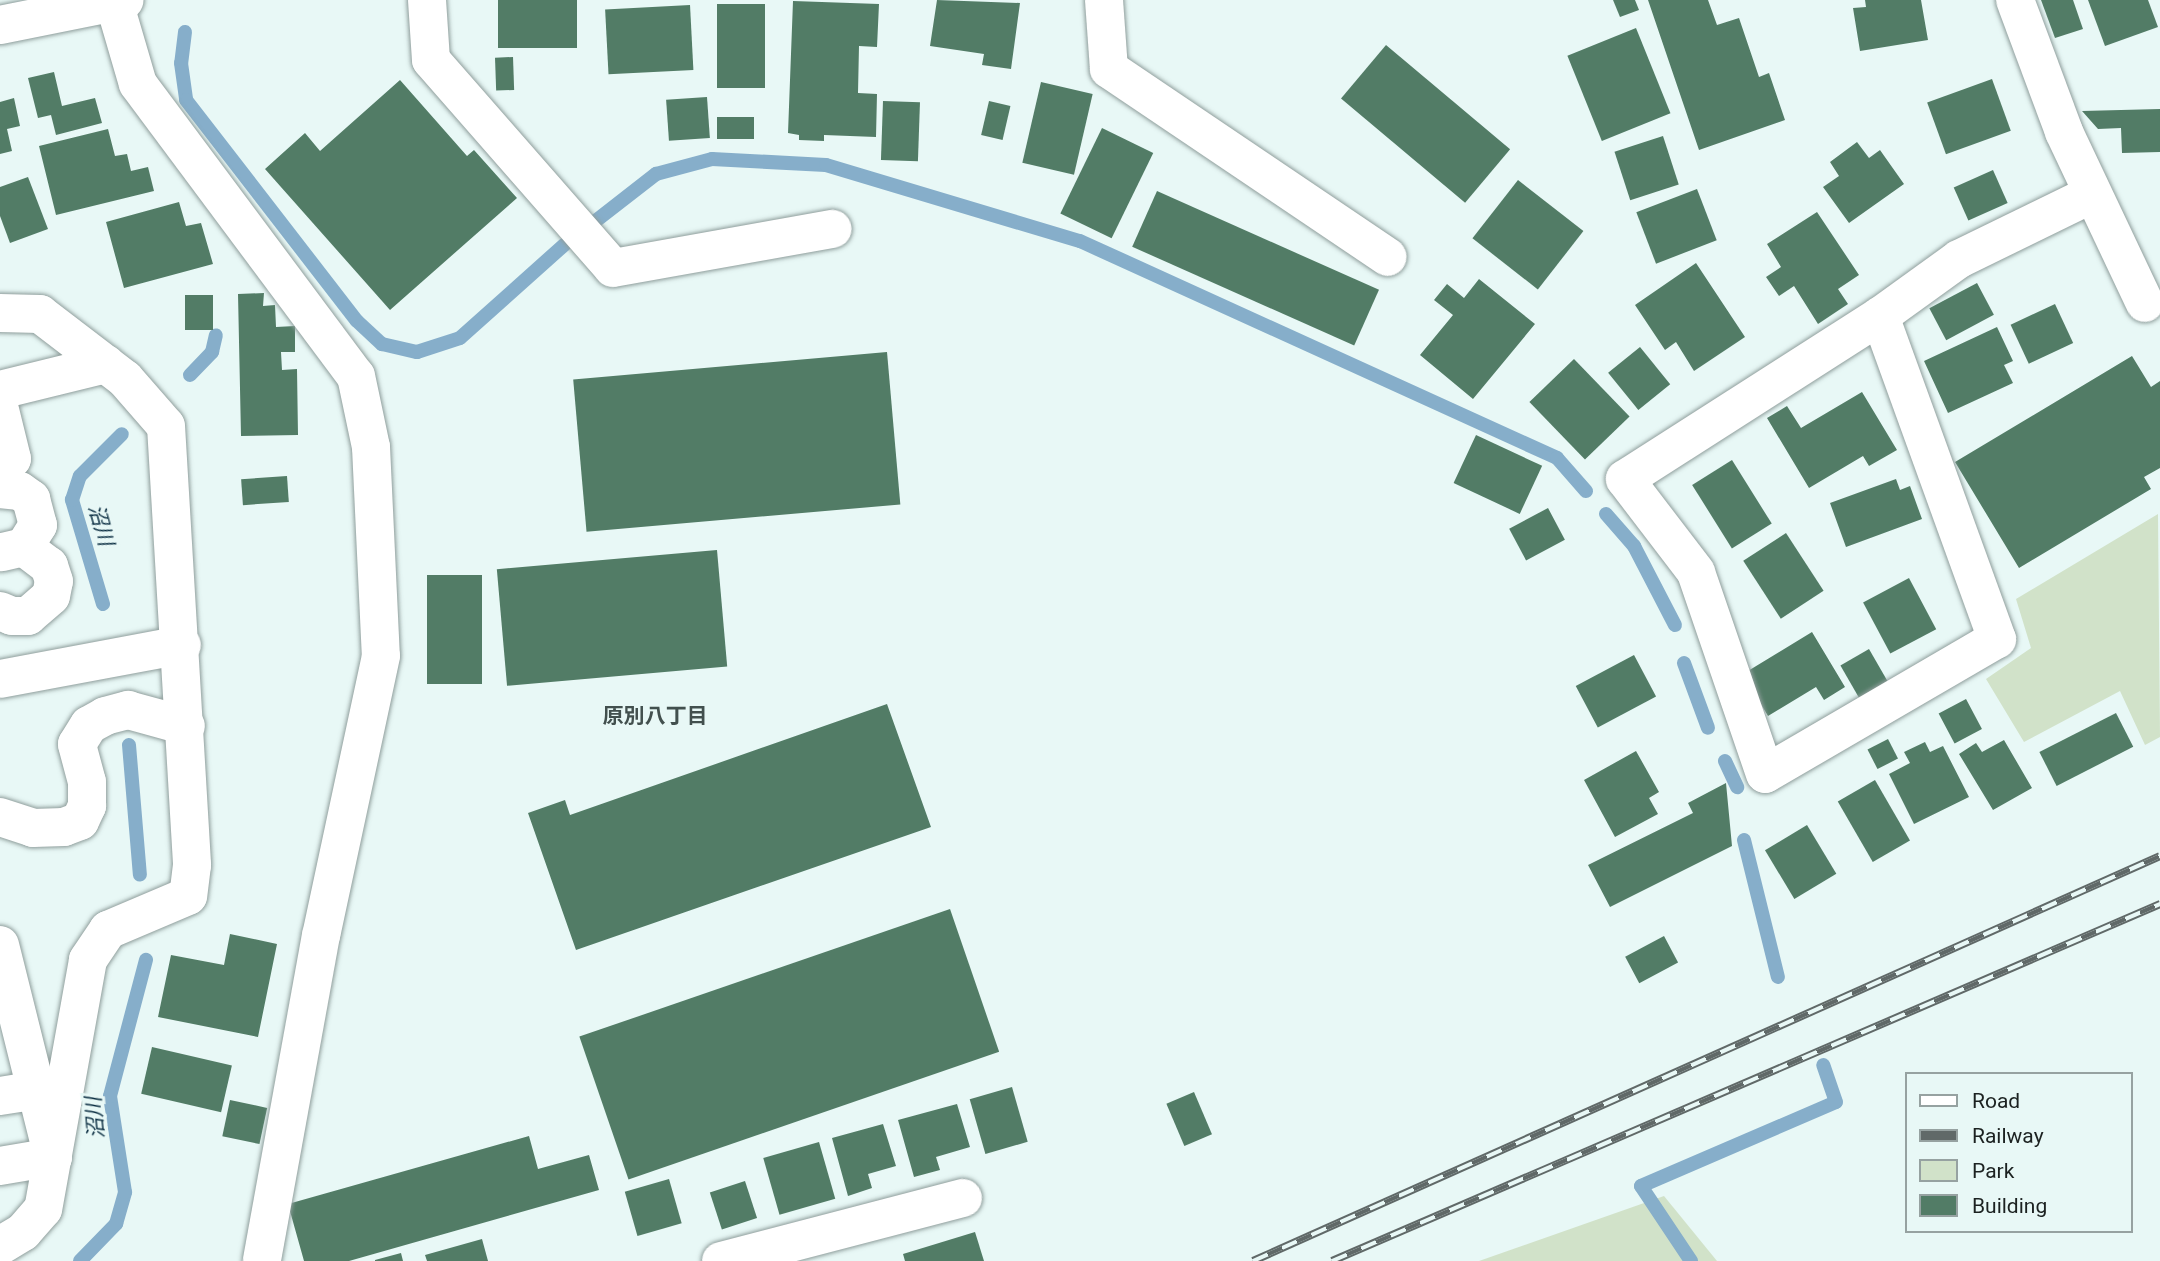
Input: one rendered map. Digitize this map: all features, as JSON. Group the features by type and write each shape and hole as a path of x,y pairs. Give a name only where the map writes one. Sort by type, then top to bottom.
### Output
{"street":[{"path":"427,0 431,60 613,268 833,229"},
{"path":"1104,0 1109,69 1388,257"},
{"path":"2015,0 2064,132 2145,303"},
{"path":"0,25 74,5 119,1 138,84 356,376 371,447 381,656 321,935 262,1261"},
{"path":"1880,316 1997,639 1765,774 1696,572 1625,479 1880,316 1959,258 2092,194"},
{"path":"0,313 40,314 106,364 166,426 182,645 192,865 188,896 108,930 88,960 43,1209 23,1232 0,1246"},
{"path":"0,390 106,364"},
{"path":"0,410 12,459 0,462"},
{"path":"0,489 20,491 37,511 38,525 6,551"},
{"path":"6,551 44,560 54,581 41,608 14,613 39,672"},
{"path":"0,679 182,645"},
{"path":"0,817 33,828 64,827 80,821 87,806 87,782 77,744 89,725 105,716 128,710 186,726"},
{"path":"0,945 16,1078 53,1157"},
{"path":"0,1166 53,1157"},
{"path":"721,1261 963,1198"}],"green space":[{"path":"2158,514 2160,737 2145,745 2120,691 2024,742 1986,679 2031,648 2016,599"},
{"path":"1664,1196 1717,1261 1479,1261"}],"building":[{"path":"498,0 577,0 577,48 498,48"},
{"path":"937,0 1020,3 1011,69 982,65 984,54 930,46"},
{"path":"1613,0 1635,0 1639,10 1620,17"},
{"path":"1648,0 1708,0 1717,25 1739,18 1759,77 1769,73 1785,120 1699,150"},
{"path":"1865,0 1921,0 1928,40 1860,51 1853,8 1866,7"},
{"path":"2041,0 2073,0 2083,29 2055,38"},
{"path":"2088,0 2148,0 2158,27 2105,46"},
{"path":"793,1 879,4 877,47 859,46 858,93 877,94 876,137 824,135 824,141 799,140 799,135 788,133"},
{"path":"717,4 765,4 765,88 717,88"},
{"path":"690,5 693,70 609,74 605,9"},
{"path":"1636,28 1670,113 1602,141 1567,56"},
{"path":"1386,45 1510,149 1465,203 1341,99"},
{"path":"513,57 514,90 496,91 495,58"},
{"path":"54,72 62,106 95,98 102,123 56,135 51,115 38,118 28,78"},
{"path":"1992,79 2011,131 1946,154 1927,103"},
{"path":"400,80 467,156 474,150 517,198 390,310 265,169 305,133 320,151"},
{"path":"1041,82 1093,94 1074,175 1022,163"},
{"path":"707,97 710,138 669,141 666,100"},
{"path":"14,98 20,126 7,129 12,151 0,154 0,102"},
{"path":"883,101 920,102 918,161 881,160"},
{"path":"989,101 1010,106 1003,140 981,135"},
{"path":"2160,109 2160,152 2122,153 2121,128 2098,129 2082,111"},
{"path":"717,117 754,117 754,139 717,139"},
{"path":"1102,128 1153,153 1112,238 1060,213"},
{"path":"108,129 115,156 127,154 131,171 148,167 154,191 56,215 39,146"},
{"path":"1663,136 1679,185 1630,200 1614,152"},
{"path":"1857,142 1869,158 1880,150 1904,184 1849,223 1823,187 1839,176 1830,162"},
{"path":"1993,170 2008,203 1968,220 1954,187"},
{"path":"28,177 48,229 10,243 0,216 0,187"},
{"path":"1518,180 1583,231 1538,289 1472,238"},
{"path":"1697,189 1717,240 1656,264 1636,212"},
{"path":"1157,191 1379,290 1354,346 1132,247"},
{"path":"179,202 186,226 201,223 213,264 124,288 106,222"},
{"path":"1817,212 1859,275 1838,289 1848,304 1818,324 1794,286 1779,296 1766,277 1781,267 1767,244"},
{"path":"1696,263 1745,337 1694,371 1676,342 1665,350 1635,305"},
{"path":"1479,279 1535,324 1473,399 1420,355 1453,315 1434,300 1447,284 1464,298"},
{"path":"1977,283 1994,315 1946,340 1929,308"},
{"path":"264,293 263,306 275,305 276,327 295,326 295,352 281,352 282,370 297,369 298,435 241,436 238,294"},
{"path":"185,295 213,295 213,330 185,330"},
{"path":"2055,304 2073,343 2029,364 2011,325"},
{"path":"1997,327 2013,361 2004,365 2013,383 1948,413 1924,361"},
{"path":"1640,347 1670,384 1638,410 1608,373"},
{"path":"887,352 900,504 587,532 573,379"},
{"path":"2132,356 2151,387 2160,381 2160,468 2144,477 2151,489 2019,568 1955,462"},
{"path":"1574,359 1630,417 1585,460 1529,402"},
{"path":"1862,392 1897,450 1869,466 1863,456 1809,488 1767,418 1787,406 1801,428"},
{"path":"1476,435 1542,466 1520,514 1454,483"},
{"path":"1732,460 1772,524 1732,549 1692,485"},
{"path":"287,476 289,502 243,505 241,479"},
{"path":"1896,479 1900,490 1910,486 1922,519 1846,547 1830,503"},
{"path":"1548,508 1565,540 1526,560 1509,529"},
{"path":"1786,533 1824,591 1781,619 1743,561"},
{"path":"717,550 727,667 507,686 497,569"},
{"path":"427,575 482,575 482,684 427,684"},
{"path":"1909,578 1936,629 1890,654 1863,602"},
{"path":"1812,632 1845,687 1824,700 1816,687 1768,716 1743,674"},
{"path":"1869,649 1888,682 1859,698 1840,666"},
{"path":"1634,655 1656,696 1598,727 1576,686"},
{"path":"1966,699 1982,729 1955,744 1939,714"},
{"path":"887,704 931,827 576,950 528,813 565,800 570,815"},
{"path":"2116,713 2133,747 2057,786 2039,752"},
{"path":"1888,739 1898,759 1877,769 1868,749"},
{"path":"2004,740 2032,788 1993,810 1959,754 1976,743 1982,752"},
{"path":"1925,742 1930,752 1943,746 1969,797 1914,824 1889,774 1910,763 1904,752"},
{"path":"1636,751 1659,792 1649,798 1658,814 1615,837 1584,780"},
{"path":"1875,780 1910,841 1873,862 1838,802"},
{"path":"1726,783 1732,846 1610,907 1588,865 1693,813 1688,803"},
{"path":"1807,825 1836,874 1794,899 1765,850"},
{"path":"950,909 999,1052 629,1179 579,1037"},
{"path":"230,934 277,944 258,1037 158,1017 171,955 224,965"},
{"path":"1664,936 1678,962 1639,983 1625,957"},
{"path":"152,1047 232,1065 221,1112 141,1094"},
{"path":"1012,1087 1028,1142 985,1154 970,1099"},
{"path":"1194,1092 1212,1134 1184,1146 1166,1104"},
{"path":"230,1100 267,1108 259,1144 222,1136"},
{"path":"957,1104 970,1147 936,1157 940,1170 914,1177 898,1120"},
{"path":"883,1124 896,1166 868,1174 872,1188 848,1196 832,1138"},
{"path":"529,1136 538,1169 589,1155 599,1190 349,1261 304,1261 288,1204"},
{"path":"819,1142 835,1199 780,1215 763,1158"},
{"path":"669,1179 682,1223 637,1236 625,1192"},
{"path":"745,1181 757,1218 722,1230 710,1192"},
{"path":"975,1232 984,1261 905,1261 903,1254"},
{"path":"482,1239 488,1261 427,1261 425,1255"},
{"path":"401,1253 403,1261 375,1261 375,1260"}],"waterway":[{"path":"185,32 181,63 186,100 357,321 382,344 417,352 460,338 564,245"},
{"path":"593,223 656,174 712,159 826,165 1080,241 1557,458 1586,491"},
{"name":"沼川","path":"190,375 212,352 216,335"},
{"name":"沼川","path":"103,604 72,500 80,476 122,434"},
{"path":"1606,514 1634,546 1675,625"},
{"path":"1684,663 1708,728"},
{"name":"沼川","path":"129,745 140,875"},
{"path":"1725,761 1737,787"},
{"path":"1744,840 1778,977"},
{"name":"沼川","path":"80,1261 116,1224 125,1192 110,1096 146,960"},
{"path":"1691,1261 1641,1186 1836,1102 1823,1065"}],"railway":[{"path":"1253,1261 2160,856"},
{"path":"1332,1261 2160,904"}],"district":[{"name":"原別八丁目","path":"655,716"}]}
